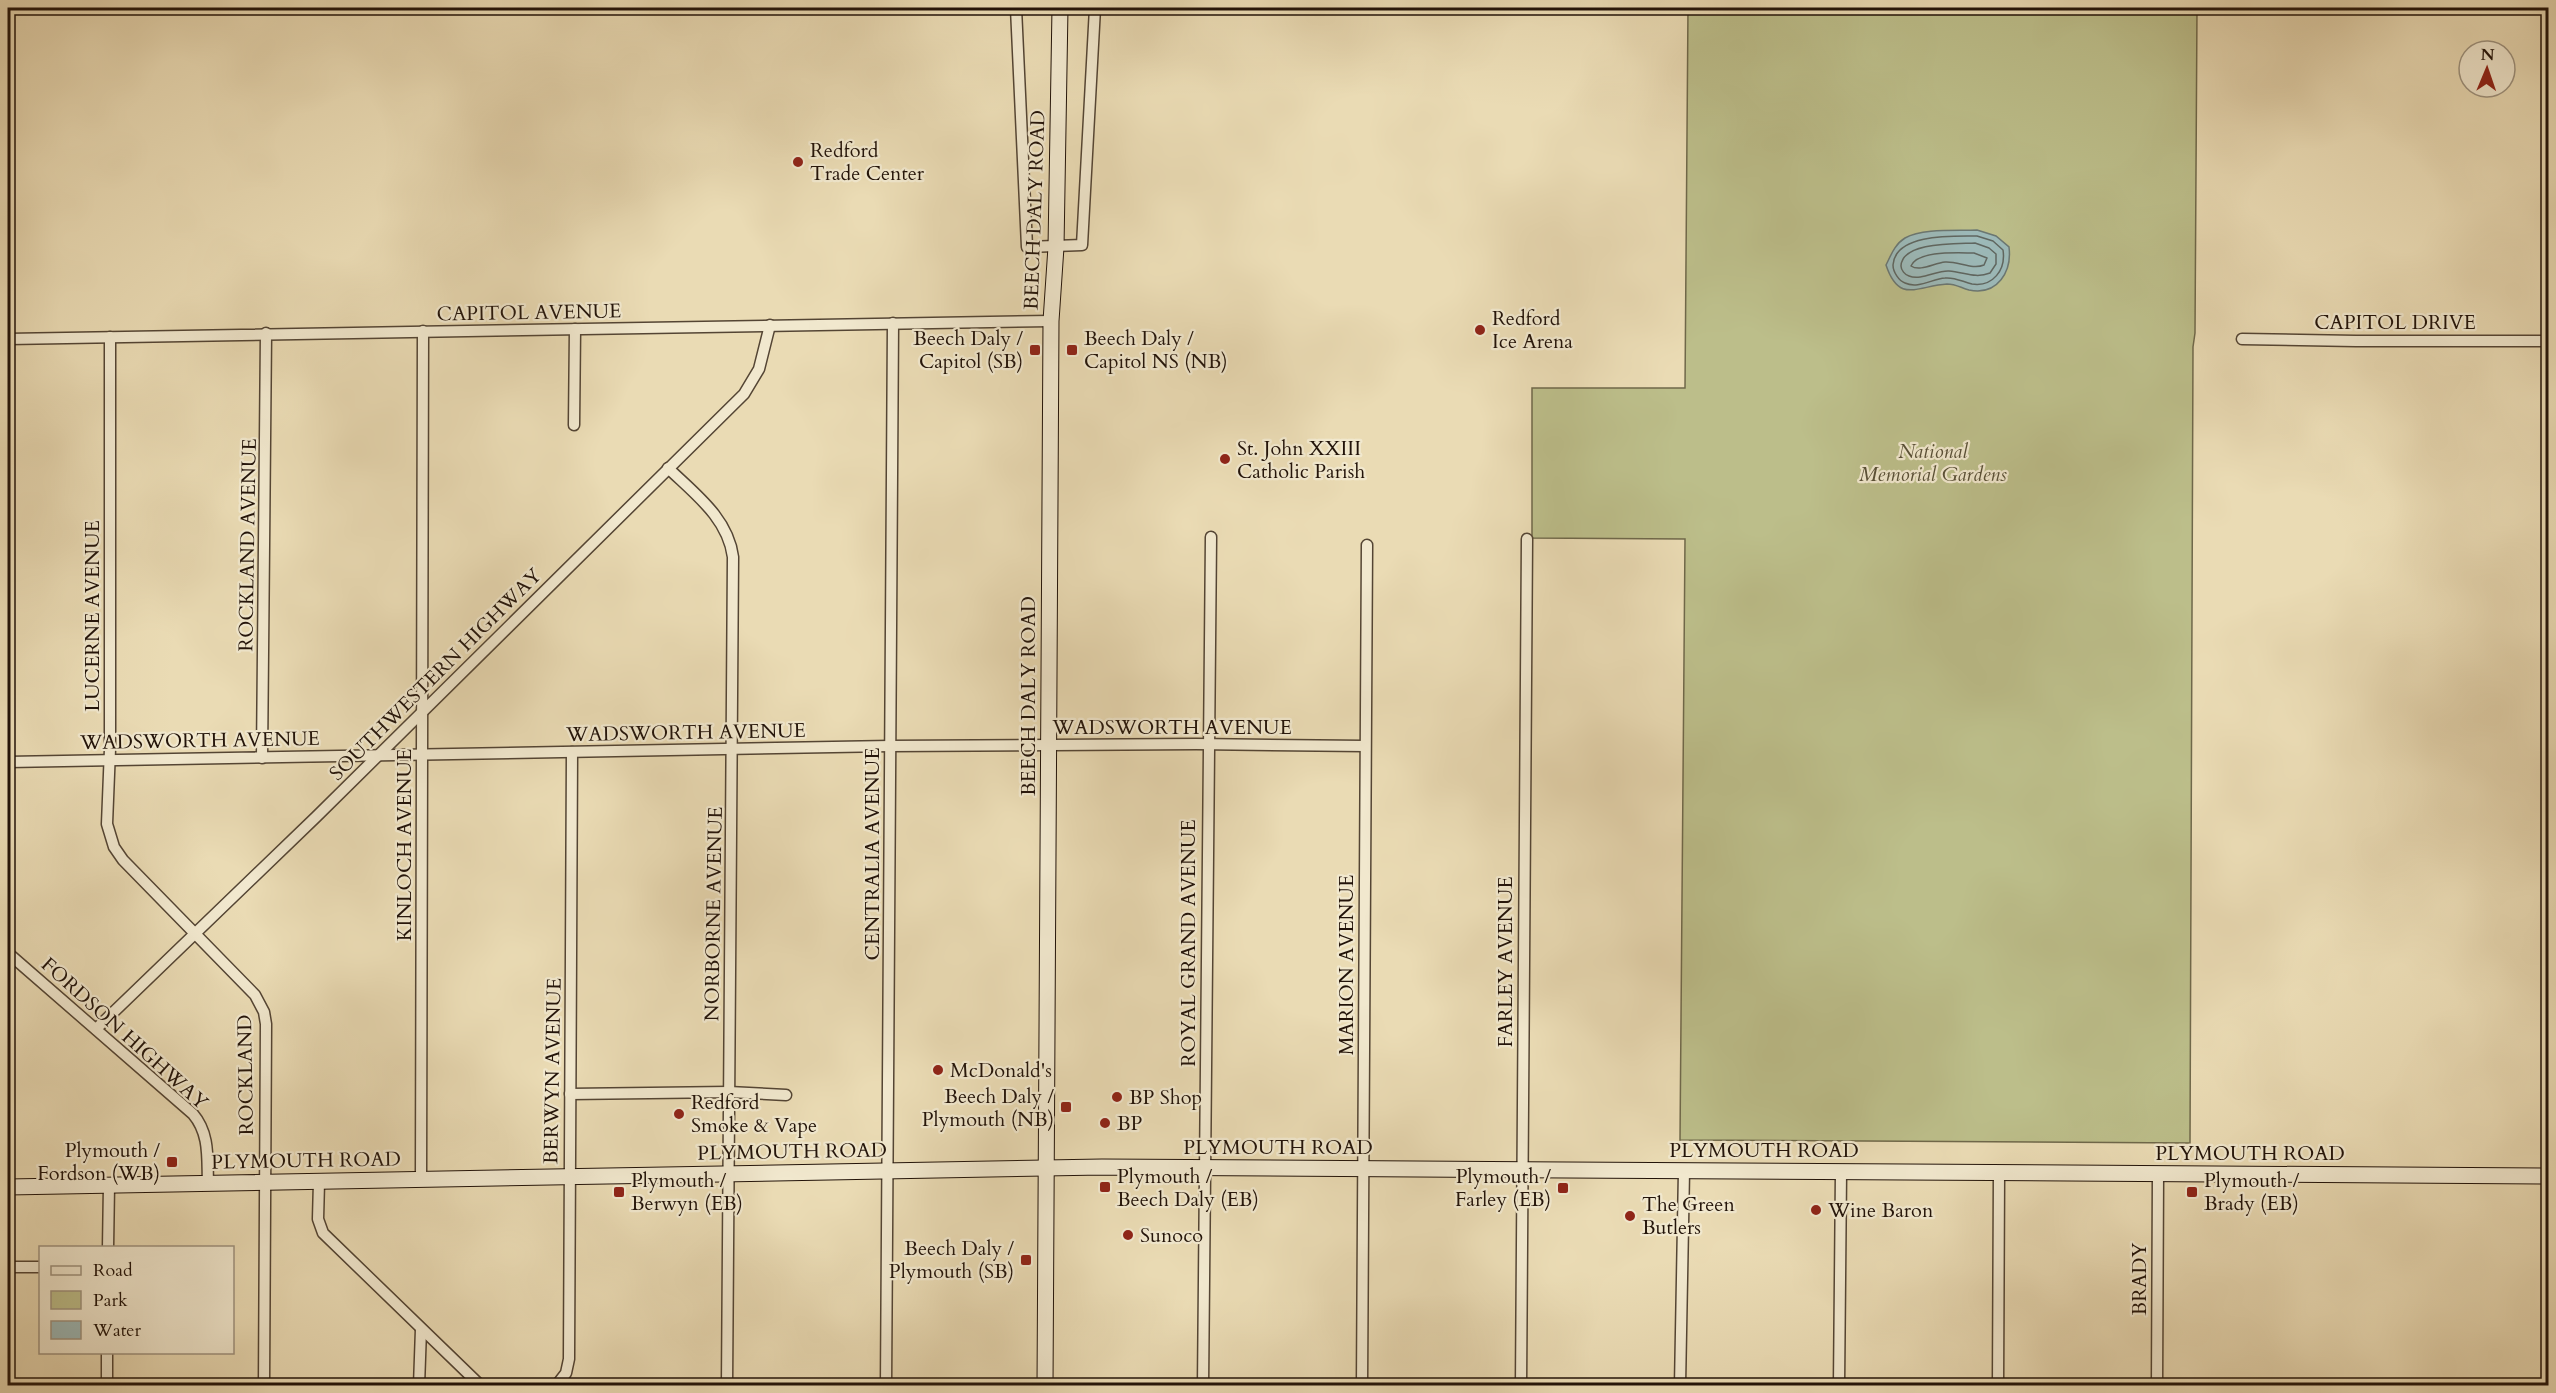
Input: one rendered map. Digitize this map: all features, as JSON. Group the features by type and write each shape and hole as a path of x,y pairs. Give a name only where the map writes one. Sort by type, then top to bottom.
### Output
{"main road":[{"name":"BEECH DALY ROAD","path":"1046,1386 1051,321 1056,247 1060,8"},
{"name":"PLYMOUTH ROAD","path":"8,1187 1047,1168 2548,1176"}],"street":[{"path":"1016,8 1027,247 1082,245 1095,8"},
{"name":"CAPITOL AVENUE","path":"8,339 1051,321"},
{"name":"CENTRALIA AVENUE","path":"886,1386 893,323"},
{"name":"SOUTHWESTERN HIGHWAY","path":"96,1029 751,385 759,369 770,326"},
{"path":"573,425 575,329"},
{"name":"KINLOCH AVENUE","path":"422,1179 423,331"},
{"name":"ROCKLAND AVENUE","path":"262,758 267,333"},
{"name":"LUCERNE AVENUE","path":"110,337 110,749 107,824 114,847 123,860 196,933"},
{"name":"CAPITOL DRIVE","path":"2242,339 2548,341"},
{"name":"NORBORNE AVENUE","path":"668,468 719,519 732,543 727,1386"},
{"name":"ROYAL GRAND AVENUE","path":"1203,1386 1211,537"},
{"name":"FARLEY AVENUE","path":"1521,1386 1527,539"},
{"name":"MARION AVENUE","path":"1362,1386 1367,545"},
{"name":"WADSWORTH AVENUE","path":"8,762 890,746 1208,744 1365,746"},
{"name":"BERWYN AVENUE","path":"556,1386 566,1373 569,1359 573,752"},
{"name":"ROCKLAND","path":"196,933 255,995 264,1012 266,1024 264,1386"},
{"name":"FORDSON HIGHWAY","path":"8,953 197,1119 207,1142 208,1183"},
{"path":"570,1094 729,1092 786,1095"},
{"path":"1680,1386 1684,1171"},
{"path":"1839,1386 1840,1172"},
{"path":"1998,1386 1999,1173"},
{"name":"BRADY","path":"2157,1386 2158,1174"},
{"path":"319,1182 318,1219 323,1233 481,1386"},
{"path":"108,1246 109,1185"},
{"path":"8,1267 39,1267"},
{"path":"419,1386 421,1329"},
{"path":"107,1354 107,1386"}],"green space":[{"name":"National Memorial Gardens","path":"1688,8 2197,8 2195,333 2193,347 2190,1143 1680,1140 1685,539 1532,538 1532,388 1685,388"}],"water":[{"path":"1977,230 1996,236 2009,247 2005,273 2001,280 1988,289 1969,290 1947,284 1910,290 1897,285 1891,277 1886,265 1896,247 1905,238 1930,231"}],"place":[{"name":"Redford Trade Center","path":"798,162"},
{"name":"Redford Ice Arena","path":"1480,330"},
{"name":"Beech Daly / Capitol (SB)","path":"1035,350"},
{"name":"Beech Daly / Capitol NS (NB)","path":"1072,350"},
{"name":"St. John XXIII Catholic Parish","path":"1225,459"},
{"name":"McDonald's","path":"938,1070"},
{"name":"BP Shop","path":"1117,1097"},
{"name":"Beech Daly / Plymouth (NB)","path":"1066,1107"},
{"name":"Redford Smoke & Vape","path":"679,1114"},
{"name":"BP","path":"1105,1123"},
{"name":"Plymouth / Fordson (WB)","path":"172,1162"},
{"name":"Plymouth / Beech Daly (EB)","path":"1105,1187"},
{"name":"Plymouth / Farley (EB)","path":"1563,1188"},
{"name":"Plymouth / Berwyn (EB)","path":"619,1192"},
{"name":"Plymouth / Brady (EB)","path":"2192,1192"},
{"name":"Wine Baron","path":"1816,1210"},
{"name":"The Green Butlers","path":"1630,1216"},
{"name":"Sunoco","path":"1128,1235"},
{"name":"Beech Daly / Plymouth (SB)","path":"1026,1260"}]}
